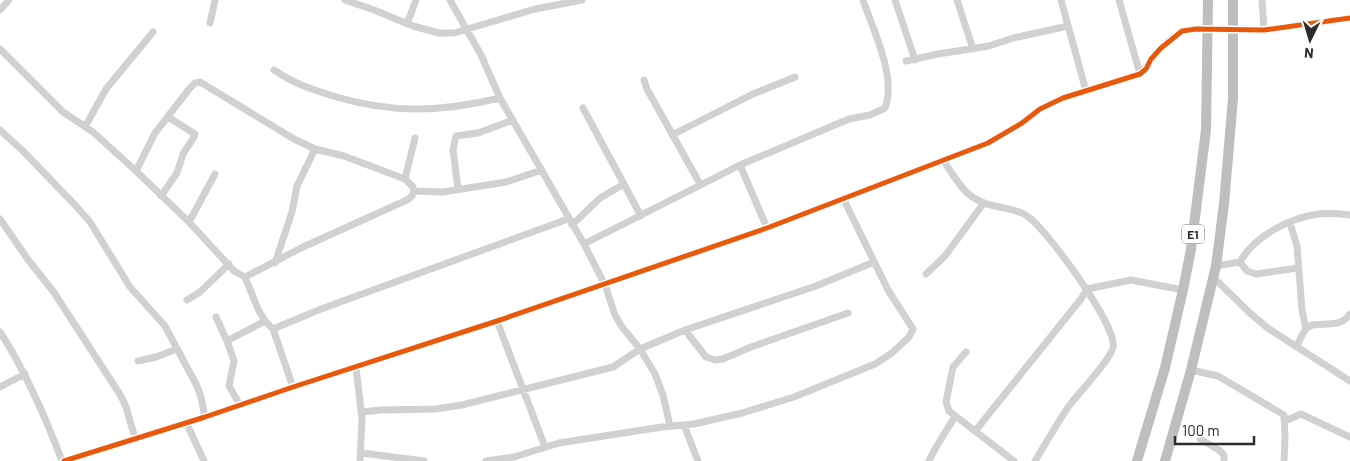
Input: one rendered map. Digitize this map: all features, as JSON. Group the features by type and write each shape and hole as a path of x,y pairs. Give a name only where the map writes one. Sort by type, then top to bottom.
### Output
{"highway":[{"name":"E1","path":"1136,461 1165,368 1191,249 1206,130 1208,0"},
{"name":"E1","path":"1165,461 1191,370 1216,266 1224,204 1233,98 1233,0"}],"street":[{"path":"0,10 9,0"},
{"path":"210,23 215,0"},
{"path":"407,24 416,0"},
{"path":"450,0 468,29 500,98 584,244 605,285 615,315 640,349 655,374 663,395 670,426"},
{"path":"349,1 407,24 439,33 468,29 534,9 582,0"},
{"path":"584,244 740,165 838,123 870,115 885,108 888,88 884,62 863,0"},
{"path":"895,0 915,60"},
{"path":"957,0 973,50"},
{"path":"1061,0 1086,91"},
{"path":"1119,0 1140,74"},
{"path":"1262,0 1264,30"},
{"path":"1246,30 1264,30 1350,18"},
{"path":"906,61 938,54 973,50 1068,26"},
{"path":"0,332 25,374 63,461 205,417 496,321 518,312 605,285 767,228 988,143 1022,123 1040,109 1063,98 1140,74 1174,36 1182,31 1196,29"},
{"path":"85,127 106,89 153,32"},
{"path":"0,49 63,112 93,132 136,171 189,222 234,270 245,277 265,321 273,329 292,387"},
{"path":"274,70 303,87 347,100 393,109 451,108 500,98"},
{"path":"672,134 753,94 795,77"},
{"path":"644,80 646,89 700,184"},
{"path":"136,171 155,133 195,83 202,82 294,139 315,149 344,156 405,179 413,187 412,196 407,200 303,247 245,277"},
{"path":"583,108 641,216"},
{"path":"161,196 177,173 183,154 194,137 194,134 168,117"},
{"path":"458,190 453,150 456,136 478,133 513,120"},
{"path":"0,130 23,151 90,222 130,287 165,326 197,386 205,417"},
{"path":"405,179 415,138"},
{"path":"275,262 292,212 298,183 315,149"},
{"path":"943,160 970,197 983,204 1015,210 1032,219 1058,250 1086,290 1107,326 1113,347 1107,358 1069,406 1035,461"},
{"path":"740,165 767,228"},
{"path":"414,191 442,192 458,190 512,180 542,170"},
{"path":"189,222 215,174"},
{"path":"273,329 321,309 570,222 600,198 624,184"},
{"path":"486,461 514,457 559,442 684,425 742,413 794,397 876,364 892,353 909,337 913,329 888,290 842,198"},
{"path":"926,274 945,256 983,204"},
{"path":"1240,262 1246,251 1270,230 1318,214 1350,215"},
{"path":"1,222 53,291 121,396 136,438"},
{"path":"1290,223 1297,246 1302,310 1306,330"},
{"path":"362,412 436,409 462,405 523,388 613,367 640,349 685,330 816,286 874,262"},
{"path":"1216,266 1240,262"},
{"path":"1240,262 1247,271 1256,274 1298,268"},
{"path":"188,300 200,292 229,264"},
{"path":"1214,278 1250,314 1269,329 1350,381"},
{"path":"976,430 1081,299 1086,290 1131,280 1183,290"},
{"path":"685,330 706,357 715,360 723,359 751,347 848,313"},
{"path":"1296,347 1306,330 1312,325 1336,324 1346,320 1350,314"},
{"path":"216,317 234,361 229,386 240,405"},
{"path":"227,341 265,321"},
{"path":"496,321 545,447"},
{"path":"138,362 177,349"},
{"path":"966,352 953,367 946,402 949,411 1014,461"},
{"path":"356,367 362,412 361,457 424,461"},
{"path":"1191,370 1218,376 1284,415 1284,461"},
{"path":"0,387 25,374"},
{"path":"1285,421 1301,414 1350,437"},
{"path":"929,461 939,439 955,416"},
{"path":"186,422 204,461"},
{"path":"684,425 698,461"},
{"path":"1200,439 1219,450 1224,455 1224,461"}],"tunnel":[{"path":"1196,29 1246,29"}],"cycle path":[{"path":"64,461 205,417 497,321 767,228 988,143 1022,123 1040,109 1063,98 1140,74 1146,69 1151,59 1161,48 1182,31 1196,29 1264,30 1350,18"}]}
